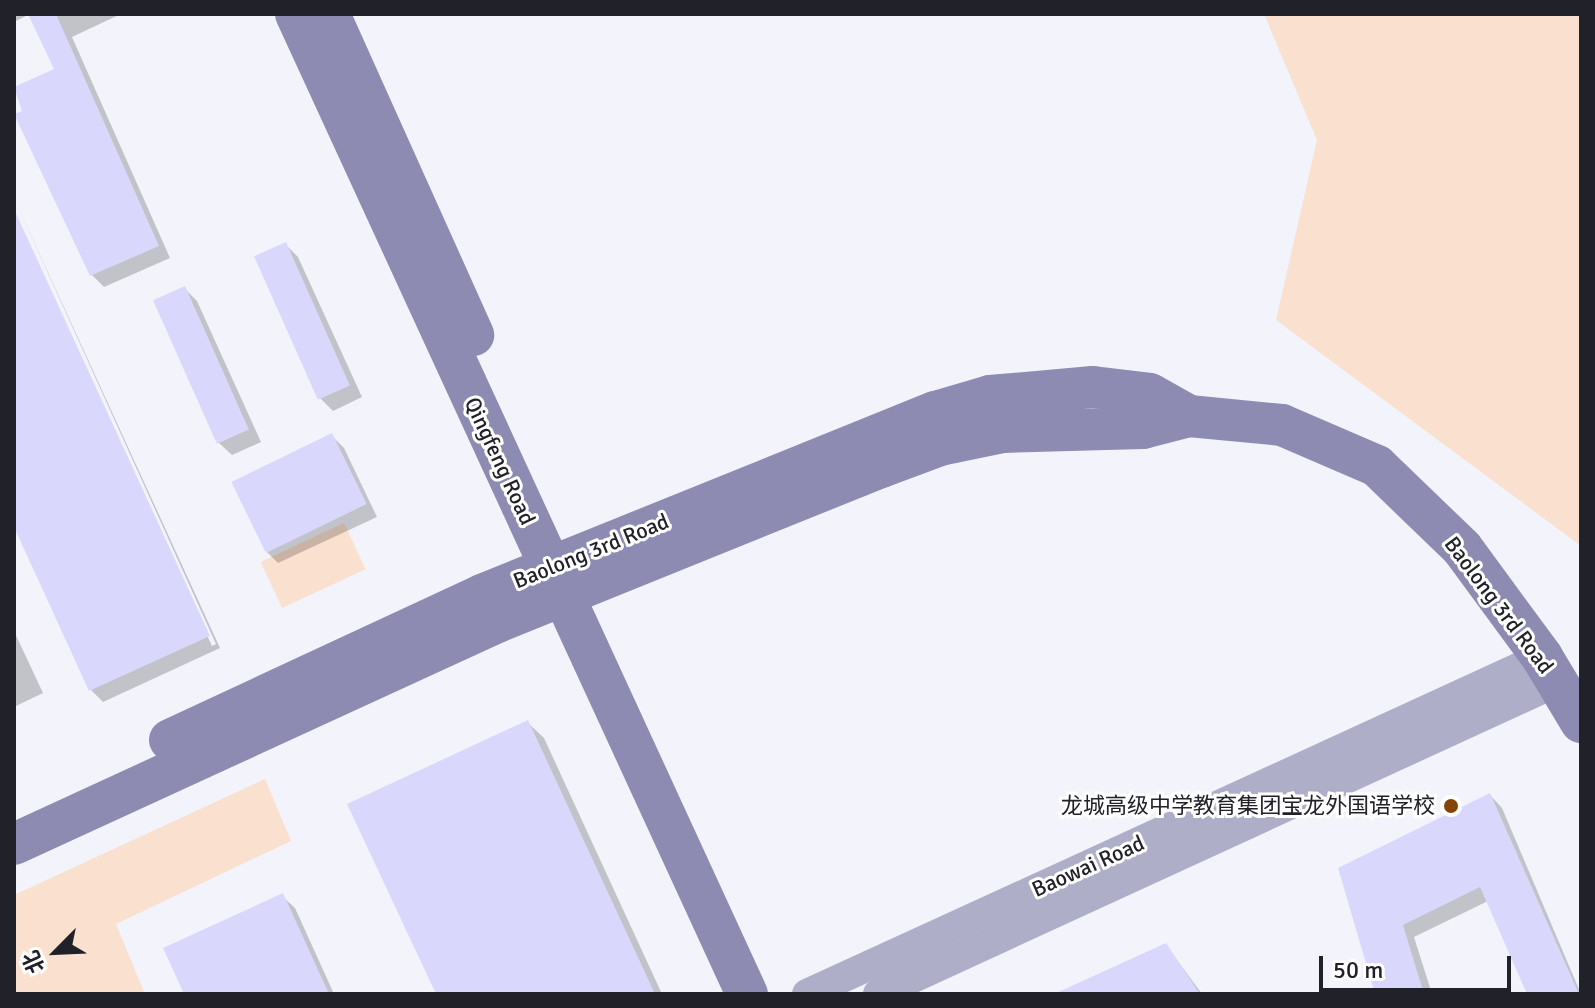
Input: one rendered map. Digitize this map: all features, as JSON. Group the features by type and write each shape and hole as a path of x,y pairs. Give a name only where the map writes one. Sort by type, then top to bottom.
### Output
{"street":[{"name":"Qingfeng Road","path":"296,14 568,577 777,994"},
{"name":"Qingfeng Road","path":"329,14 747,994"},
{"name":"Baolong 3rd Road","path":"14,812 568,577 940,445 1002,432 1143,428 1189,416 1282,425 1377,466 1462,548 1550,670 1581,722"},
{"name":"Baolong 3rd Road","path":"14,844 568,577"},
{"name":"Baowai Road","path":"807,994 1550,670"},
{"name":"Baowai Road","path":"878,994 1550,670"}],"shaded area":[{"path":"1264,14 1581,14 1581,546 1276,320 1317,140"},
{"path":"344,523 366,569 282,608 261,562"},
{"path":"265,779 291,841 116,924 145,994 14,994 14,895"}],"building":[{"path":"28,14 56,14 159,246 90,276 14,114 22,111 14,87 54,69"},
{"path":"14,209 210,636 89,691 14,527"},
{"path":"286,242 350,385 318,400 254,256"},
{"path":"185,286 249,429 217,444 153,300"},
{"path":"332,433 367,504 266,553 231,482"},
{"path":"528,720 655,994 436,994 347,804"},
{"path":"1490,793 1579,994 1527,994 1480,887 1403,925 1424,994 1375,994 1338,868"},
{"path":"283,893 329,994 184,994 163,948"},
{"path":"1166,943 1200,994 1054,994"}],"place":[{"name":"龙城高级中学教育集团宝龙外国语学校","path":"1451,806"}]}
